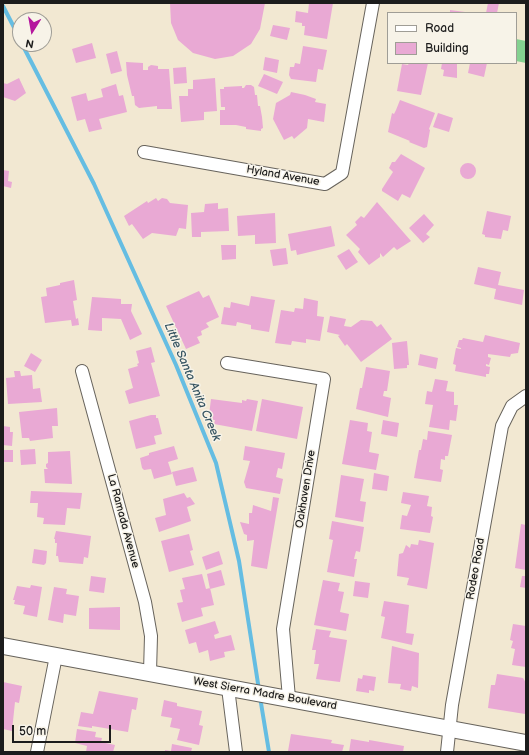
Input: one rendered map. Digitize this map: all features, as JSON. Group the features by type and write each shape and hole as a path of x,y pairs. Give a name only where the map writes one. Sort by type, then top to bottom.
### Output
{"street":[{"name":"Hyland Avenue","path":"144,152 325,184 342,173 373,3"},
{"name":"Oakhaven Drive","path":"227,363 324,379 283,629 289,698"},
{"name":"La Ramada Avenue","path":"82,371 145,602 151,636 150,672"},
{"name":"Rodeo Road","path":"447,752 448,728 502,426 512,406 526,396"},
{"name":"West Sierra Madre Boulevard","path":"3,646 150,672 228,688 289,698 526,743"},
{"path":"37,752 56,656"},
{"path":"228,688 236,752"}],"green space":[{"path":"517,39 526,41 526,63 517,61"}],"building":[{"path":"170,3 265,3 260,29 251,44 233,56 215,59 193,53 178,40 171,23"},
{"path":"309,3 333,3 327,39 304,35 305,26 302,26 302,23 295,22 296,11 308,13"},
{"path":"488,3 499,3 497,12 486,12"},
{"path":"450,10 465,12 450,12"},
{"path":"273,25 290,28 287,40 270,36"},
{"path":"92,43 96,58 76,63 72,49"},
{"path":"303,46 327,50 323,70 318,69 316,82 291,79 289,75 290,67 294,67 295,63 300,64"},
{"path":"117,51 122,71 111,74 106,54"},
{"path":"265,57 279,60 277,73 263,70"},
{"path":"126,62 143,63 143,70 148,70 148,67 151,65 158,66 158,69 169,69 172,109 157,109 157,106 139,108 135,105 134,96 132,96 127,75"},
{"path":"402,64 428,64 421,95 397,91"},
{"path":"442,64 457,64 457,78 443,76 444,70 441,69"},
{"path":"470,64 487,64 484,77 468,73"},
{"path":"186,67 187,83 174,84 173,68"},
{"path":"264,74 283,82 277,94 258,86"},
{"path":"19,78 26,93 15,101 3,97 3,83 7,84"},
{"path":"215,78 217,111 204,112 204,120 181,122 179,96 188,96 188,89 193,89 193,80"},
{"path":"116,84 119,96 123,95 127,112 99,119 102,129 89,132 85,119 77,121 71,97 86,93 88,101 103,97 101,89"},
{"path":"246,85 251,85 254,87 255,95 257,95 258,106 260,106 262,117 263,128 261,131 246,129 246,127 236,125 220,125 220,110 225,110 225,107 221,107 220,89 224,89 224,87 242,86 242,88 244,88"},
{"path":"291,92 305,95 316,99 315,102 326,104 324,122 308,119 307,128 294,139 292,136 284,140 273,119 276,103 290,95"},
{"path":"400,100 435,113 429,129 427,147 424,148 388,132 392,113 394,114"},
{"path":"438,113 453,118 449,132 433,127"},
{"path":"401,154 425,168 410,198 402,194 398,201 382,191 382,189 393,172 389,168 392,162 395,162"},
{"path":"465,163 471,163 476,168 474,177 471,179 465,179 460,174 460,168"},
{"path":"3,170 9,171 8,181 12,182 11,188 3,186"},
{"path":"156,198 158,201 162,198 167,199 170,203 188,205 186,229 179,228 176,236 152,233 143,239 132,224 129,226 124,216 147,201 148,203"},
{"path":"377,202 411,241 397,250 394,247 383,257 380,253 380,257 369,265 358,252 360,249 346,235 357,225 355,222 361,216 364,218"},
{"path":"218,203 218,209 228,208 229,231 201,232 201,237 192,237 191,213 204,212 205,204"},
{"path":"487,211 511,216 508,231 503,230 501,239 485,237 485,235 482,234"},
{"path":"275,213 276,243 255,244 255,235 238,236 237,216"},
{"path":"424,214 434,225 426,234 430,237 423,243 409,228"},
{"path":"331,226 335,246 297,255 296,250 291,251 288,234"},
{"path":"221,245 236,245 236,259 222,260"},
{"path":"286,248 288,264 273,266 270,250"},
{"path":"349,249 358,262 346,270 337,256"},
{"path":"478,267 501,272 498,285 524,290 522,305 494,299 496,289 474,284"},
{"path":"74,280 77,300 73,301 76,319 78,318 79,325 72,326 71,320 45,323 41,297 47,296 46,288"},
{"path":"199,291 203,298 209,295 219,317 206,323 209,327 201,331 202,335 197,337 200,343 186,349 166,306"},
{"path":"251,296 275,300 269,332 251,329 251,325 237,322 236,326 221,324 224,307 230,308 231,302 249,306"},
{"path":"92,297 121,299 121,304 132,304 131,311 142,334 130,340 121,319 102,318 102,331 88,330"},
{"path":"304,298 318,301 317,316 324,317 320,341 306,339 306,343 292,341 291,345 275,343 281,310 294,312 295,308 303,309"},
{"path":"330,316 346,319 344,326 351,327 361,320 372,321 377,327 381,324 392,339 361,362 347,344 345,346 338,336 340,335 327,332"},
{"path":"485,335 520,343 518,353 511,354 510,357 488,354 488,357 491,358 489,365 486,364 486,366 490,367 489,374 486,374 486,377 455,371 456,365 453,364 456,348 461,349 457,347 459,340 462,340 463,338 483,342"},
{"path":"407,341 409,365 407,365 407,368 394,369 392,343"},
{"path":"151,347 155,362 151,363 160,396 129,404 125,391 133,388 128,369 138,366 137,364 139,363 136,351"},
{"path":"31,353 42,360 35,372 24,366"},
{"path":"420,354 438,358 436,369 418,365"},
{"path":"366,367 390,371 387,391 384,391 383,396 391,398 388,417 356,409"},
{"path":"14,371 20,371 21,376 32,375 33,389 40,388 42,402 8,404 6,378 15,377"},
{"path":"435,379 448,381 446,391 454,392 454,405 458,405 456,421 450,420 449,430 429,427 433,405 425,404 427,391 432,392"},
{"path":"211,399 242,403 242,400 246,401 247,399 258,401 252,431 214,424 215,420 211,420 212,415 209,415"},
{"path":"262,399 303,407 297,439 256,431"},
{"path":"57,408 58,426 52,426 53,438 30,441 29,438 22,438 19,412"},
{"path":"156,415 156,418 158,418 162,434 154,436 156,444 136,449 129,421"},
{"path":"350,420 368,423 367,431 372,432 369,452 379,454 376,470 342,464"},
{"path":"383,420 399,423 397,437 381,434"},
{"path":"3,426 10,427 10,432 13,432 12,446 3,445"},
{"path":"428,431 452,435 448,456 445,456 445,460 441,459 440,469 443,470 441,482 414,478 419,450 421,450 423,439 427,440"},
{"path":"174,446 178,459 168,462 172,474 154,479 151,469 144,470 142,468 140,458 149,455 149,453"},
{"path":"245,446 285,453 282,469 278,468 276,477 283,479 280,494 246,488 244,482 250,461 243,460"},
{"path":"35,449 36,464 21,465 20,450"},
{"path":"3,450 13,450 13,462 3,462"},
{"path":"70,451 72,484 45,483 44,469 48,469 46,464 48,463 48,452"},
{"path":"193,467 197,481 176,486 172,472"},
{"path":"374,473 389,476 387,491 372,489"},
{"path":"341,475 364,479 360,501 366,502 363,522 335,517"},
{"path":"31,491 82,493 80,509 67,508 65,525 43,524 44,518 37,517 38,503 30,503"},
{"path":"403,492 429,496 427,506 432,507 431,516 433,517 430,533 400,529 402,515 407,516 411,505 401,503"},
{"path":"184,493 187,498 190,497 195,504 187,507 191,521 159,532 155,518 166,515 163,499"},
{"path":"273,497 279,498 267,569 251,566 254,540 247,541 247,535 244,534 240,522 249,524 249,513 252,513 253,505 271,511"},
{"path":"332,521 364,527 360,552 356,551 354,559 357,559 354,577 327,572 333,540 329,539"},
{"path":"521,524 526,525 526,570 515,568"},
{"path":"56,531 91,536 88,558 84,557 83,564 59,562 58,556 56,556 57,543 55,543 54,539"},
{"path":"189,534 193,550 190,551 194,565 169,572 161,541"},
{"path":"419,540 434,543 427,589 407,585 409,578 397,576 399,554 403,553 406,545 410,548 411,544 418,545"},
{"path":"34,549 47,551 46,563 44,565 32,563"},
{"path":"219,551 223,564 206,570 202,557"},
{"path":"221,570 225,585 210,589 207,574"},
{"path":"202,574 206,589 210,588 214,605 201,608 203,616 182,622 177,603 183,602 180,590 185,589 182,578"},
{"path":"91,576 106,578 104,593 89,591"},
{"path":"522,576 526,576 526,588 520,587"},
{"path":"323,580 340,583 338,591 344,592 340,612 349,614 346,631 314,625"},
{"path":"355,581 370,583 368,598 353,596"},
{"path":"31,585 42,587 37,617 23,614 25,606 14,604 15,600 13,600 17,586 30,588"},
{"path":"54,587 67,589 66,594 79,596 76,616 64,614 63,623 48,620"},
{"path":"384,601 409,605 406,633 414,634 412,645 381,638 385,617 381,616"},
{"path":"120,607 120,630 89,629 89,608"},
{"path":"215,621 219,633 214,635 215,639 231,635 235,650 224,652 225,657 210,661 208,650 199,653 196,642 189,644 185,630"},
{"path":"513,624 526,626 526,667 512,665 515,649 511,648 513,641 510,640"},
{"path":"316,629 331,631 329,637 347,640 340,682 316,679 319,664 314,664 316,650 312,650"},
{"path":"392,646 419,653 418,688 412,686 411,691 400,689 401,684 388,683"},
{"path":"497,674 523,678 526,683 525,714 488,708 491,685 495,685"},
{"path":"363,675 376,677 374,691 369,690 369,693 356,691 358,678 362,679"},
{"path":"3,682 22,686 19,703 15,702 12,731 3,729"},
{"path":"99,691 138,698 136,710 132,709 128,732 92,726 92,728 78,726 81,712 93,714"},
{"path":"164,700 177,703 177,706 202,711 199,725 203,726 199,745 177,740 180,729 170,727 172,718 161,716"},
{"path":"77,729 96,732 95,737 102,738 101,742 115,745 113,752 86,752 87,746 75,743"},
{"path":"291,734 332,740 331,743 344,745 342,752 290,752 288,751"},
{"path":"351,739 369,742 369,740 404,746 403,752 349,752"},
{"path":"172,744 192,748 191,752 165,752 165,750 171,751"}],"waterway":[{"name":"Little Santa Anita Creek","path":"3,6 12,23"},
{"name":"Little Santa Anita Creek","path":"26,52 94,184 176,365 216,463 239,561 259,690"},
{"name":"Little Santa Anita Creek","path":"260,697 269,752"}]}
